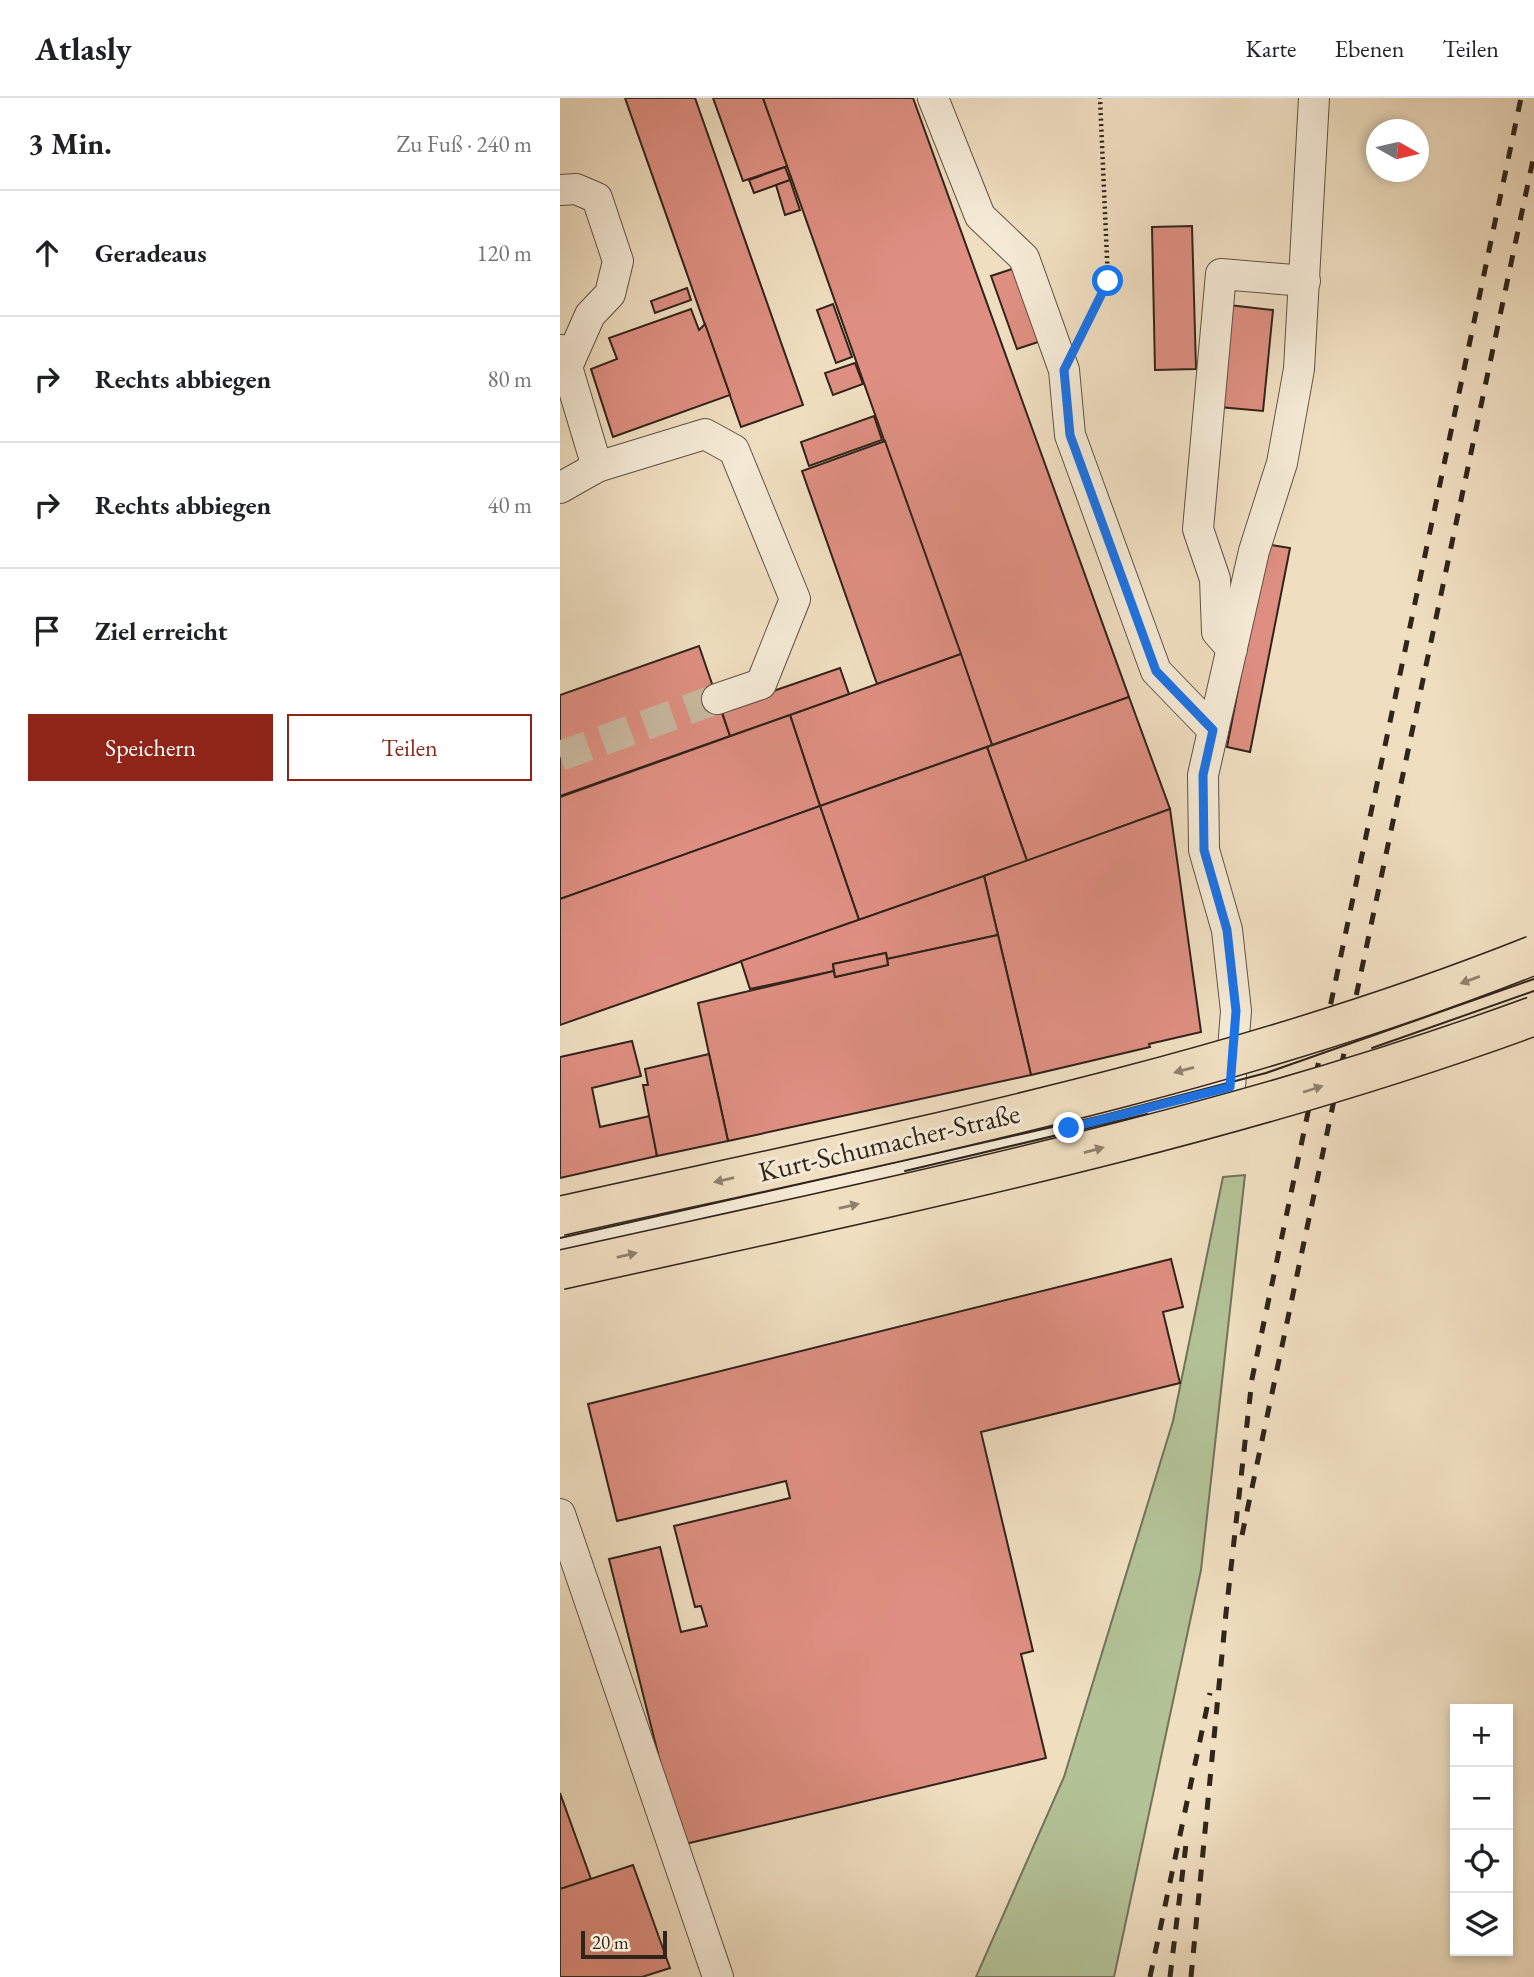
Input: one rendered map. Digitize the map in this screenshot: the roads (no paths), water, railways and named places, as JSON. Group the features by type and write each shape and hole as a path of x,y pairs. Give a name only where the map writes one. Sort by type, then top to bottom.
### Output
{"main road":[{"name":"Kurt-Schumacher-Straße","path":"560,1216 1077,1099 1291,1041 1469,981 1534,955"},
{"name":"Kurt-Schumacher-Straße","path":"560,1270 1064,1158 1207,1121 1534,1016"}],"lane":[{"path":"933,98 980,216 1024,258 1064,370 1070,435 1156,671 1213,730"},
{"path":"560,1242 1069,1128 1230,1087 1236,1011 1227,930 1204,850 1203,775 1254,551 1282,463 1298,369 1314,98"},
{"path":"560,190 576,189 597,198 618,261 610,294 590,315 564,355 597,467"},
{"path":"1232,649 1217,632 1215,579 1198,529 1221,274 1305,281"},
{"path":"560,488 597,467 705,434 734,450 795,599 761,684 718,699"},
{"path":"560,1514 718,1977"}],"tunnel":[{"path":"560,756 717,699"}],"tram line":[{"path":"560,1238 1101,1116 1266,1073 1534,979"},
{"path":"1372,1048 1534,991"},
{"path":"905,1171 1147,1114"}],"railway":[{"path":"1191,1977 1226,1613 1252,1379 1521,98"},
{"path":"1242,1535 1534,155"},
{"path":"1150,1977 1210,1693"},
{"path":"1170,1977 1186,1844"}]}
